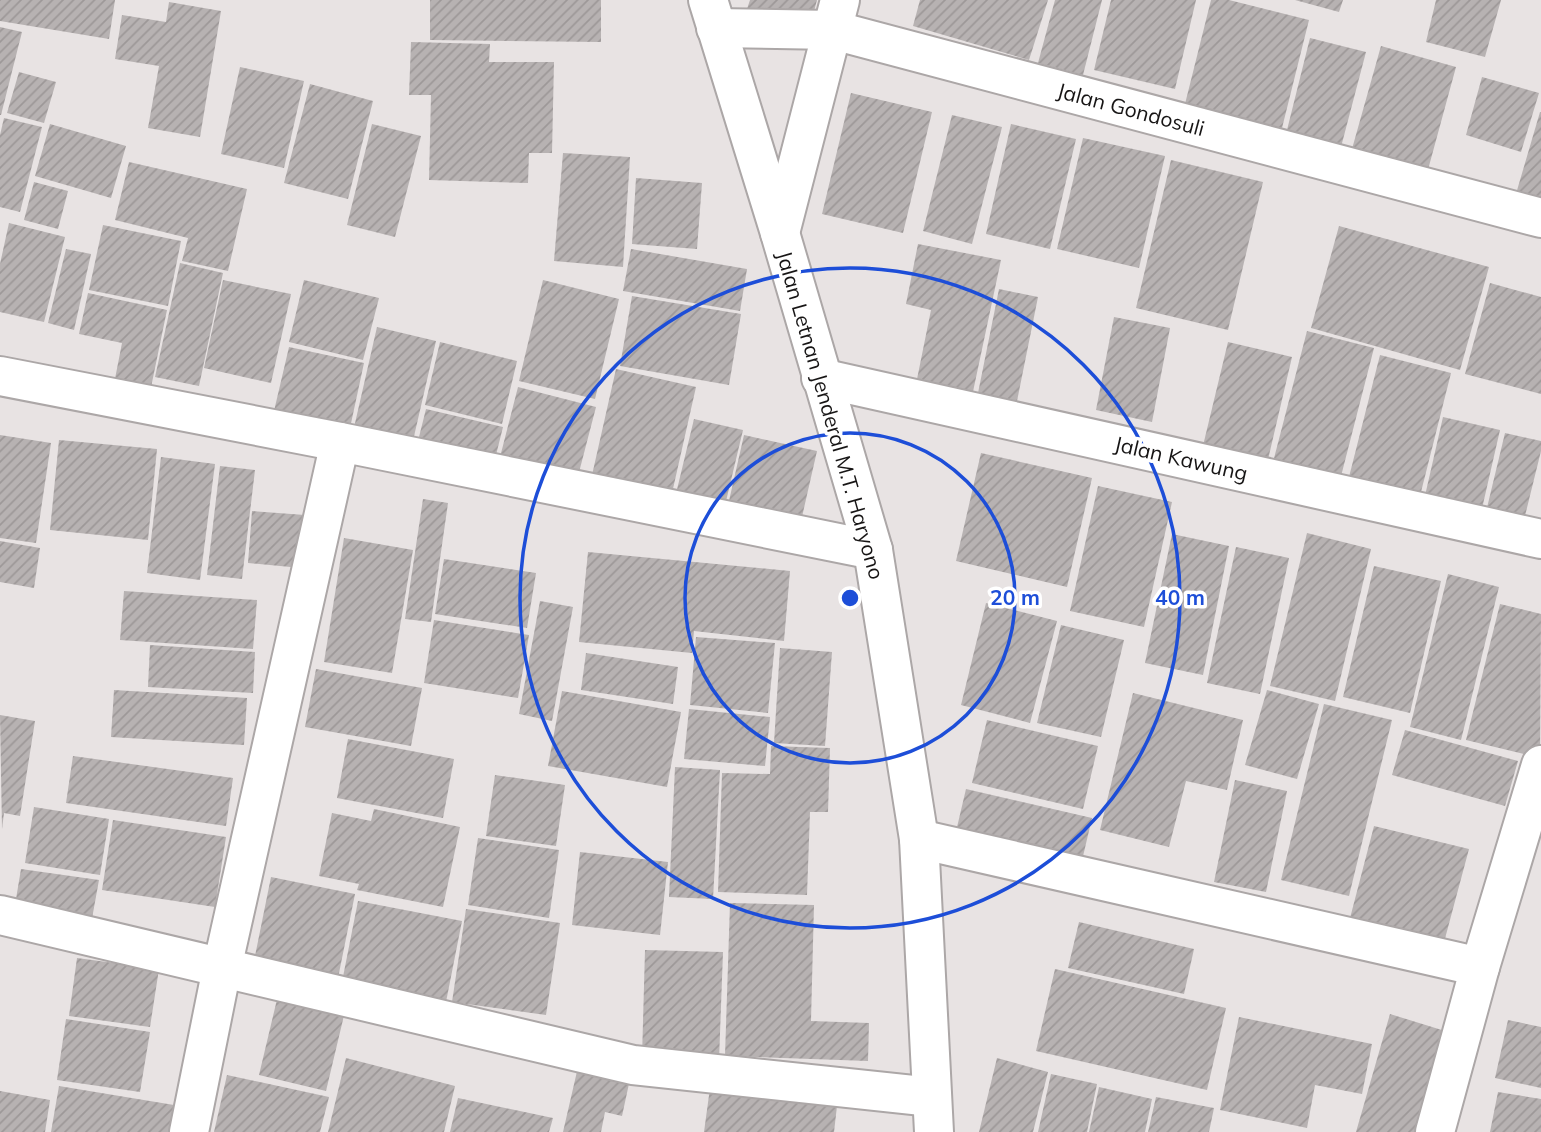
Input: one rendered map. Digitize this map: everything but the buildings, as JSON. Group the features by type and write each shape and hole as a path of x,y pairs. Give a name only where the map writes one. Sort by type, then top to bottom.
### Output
{"main road":[{"name":"Jalan Gondosuli","path":"712,14 836,15 1541,218"},
{"name":"Jalan Letnan Jenderal M.T. Haryono","path":"712,14 780,233 873,550 919,839 933,1114"},
{"path":"780,233 836,15"},
{"path":"0,376 873,550"},
{"name":"Jalan Kawung","path":"821,378 1541,539"},
{"path":"189,1132 222,968 340,442"},
{"path":"1434,1132 1541,765"},
{"path":"919,839 1480,967"},
{"path":"0,915 633,1065 933,1114"}]}
